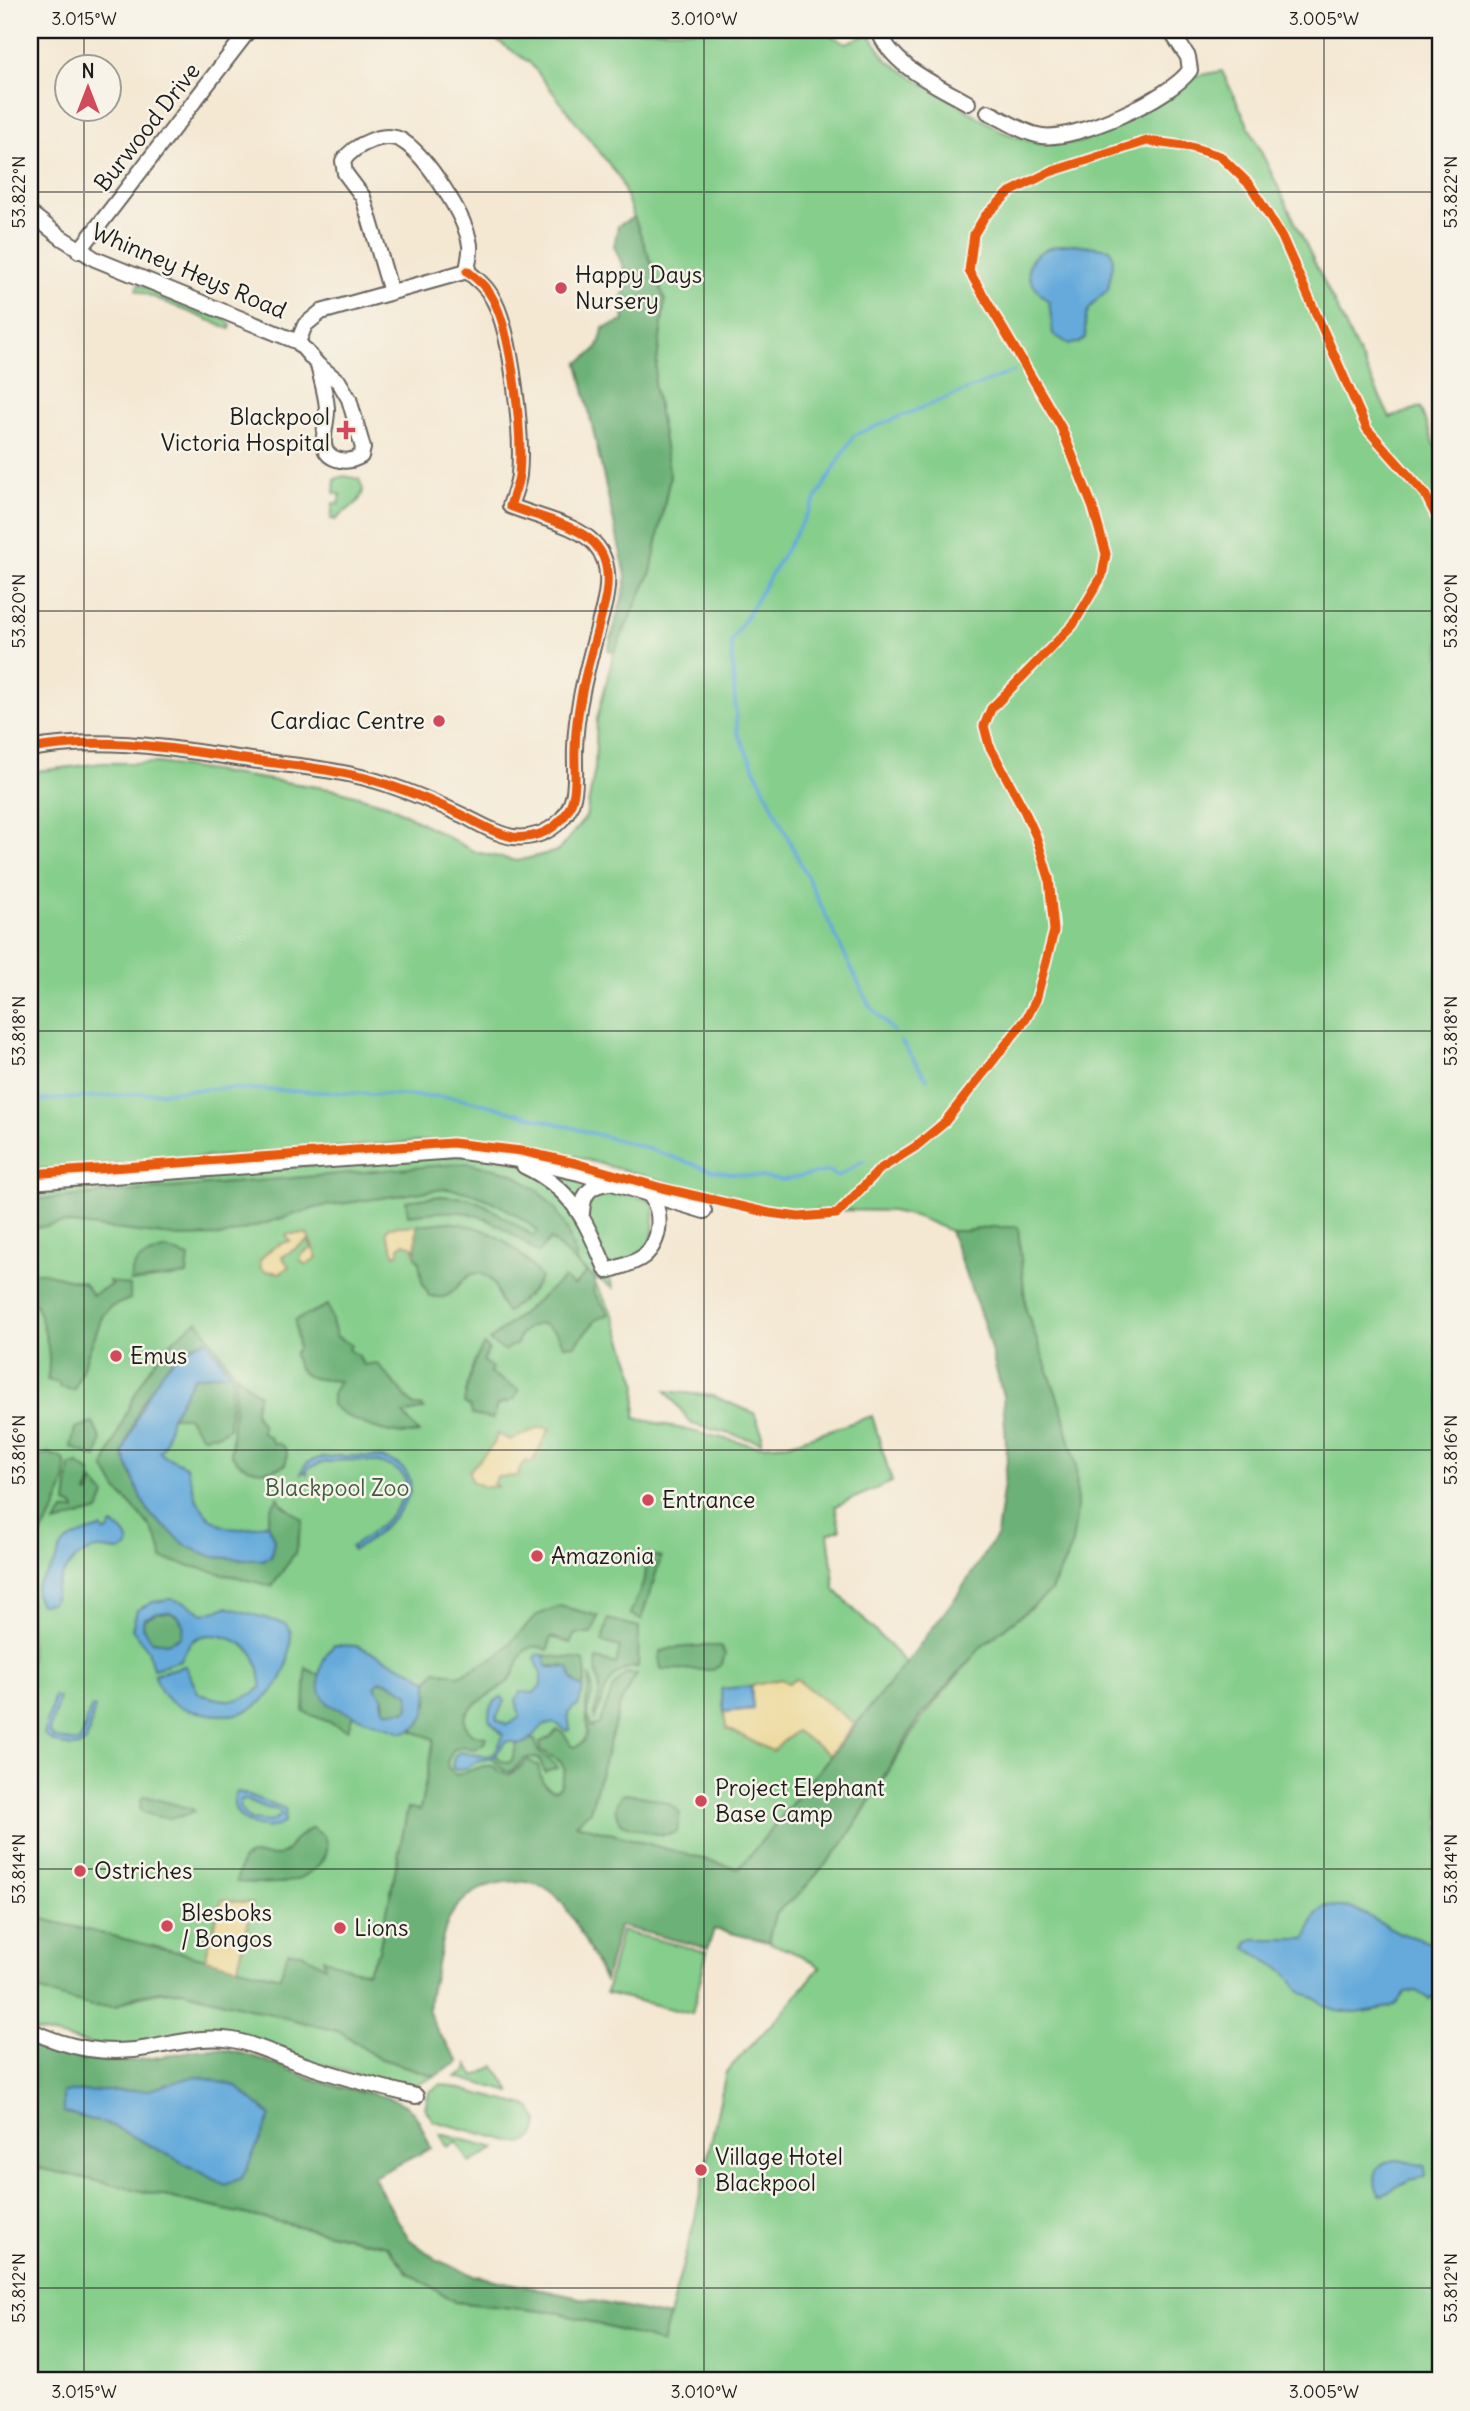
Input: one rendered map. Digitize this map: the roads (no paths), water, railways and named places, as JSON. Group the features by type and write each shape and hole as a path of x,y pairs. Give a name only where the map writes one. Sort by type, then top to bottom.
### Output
{"street":[{"name":"Burwood Drive","path":"79,251 249,30"},
{"path":"878,30 882,40 896,57 968,103"},
{"path":"988,112 1044,136 1056,136 1122,115 1148,103 1183,80 1191,70 1188,57 1170,30"},
{"path":"391,292 363,197 345,173 343,161 351,150 391,136 404,141 441,183 467,233 471,248 467,271"},
{"name":"Whinney Heys Road","path":"30,214 79,251 299,342"},
{"path":"318,365 327,409 322,437 326,450 332,457 342,461 354,461 361,456 363,448 349,399 339,382 318,365 299,342 305,325 321,312 467,271"},
{"path":"30,749 70,743 122,743 330,771 414,793 498,832 518,837 538,835 561,821 570,806 575,788 577,716 607,594 607,567 598,547 580,531 510,506 520,466 512,367 497,307 488,290 467,271"},
{"path":"30,1182 455,1151 500,1156 566,1170 702,1210 673,1212 659,1223"},
{"path":"500,1156 548,1180 582,1213 607,1271 637,1261 652,1247 659,1223 658,1208 649,1194"},
{"path":"582,1213 582,1202 590,1188 611,1182"},
{"path":"30,2030 47,2038 96,2050 146,2049 188,2039 232,2040 280,2054 317,2069 416,2096"}],"water":[{"path":"1074,244 1110,249 1113,264 1108,290 1096,300 1086,315 1086,337 1079,343 1069,344 1053,334 1049,302 1030,279 1028,269 1031,261 1046,250"},
{"path":"207,1340 230,1373 194,1377 171,1417 165,1444 160,1452 186,1466 202,1509 218,1523 226,1527 246,1529 267,1523 274,1539 271,1557 262,1560 213,1557 188,1547 151,1515 123,1453 144,1402 163,1371 190,1347"},
{"path":"337,1456 382,1458 403,1469 410,1484 406,1501 400,1510 374,1536 353,1550 351,1547 383,1523 395,1509 404,1496 406,1483 400,1472 384,1464 356,1460 319,1464 308,1468 307,1474 305,1471 301,1474 310,1461"},
{"path":"112,1525 125,1534 129,1543 127,1548 117,1551 87,1551 71,1564 62,1576 52,1603 40,1604 36,1587 54,1564 63,1545 87,1532 101,1528 104,1532 108,1531"},
{"path":"170,1599 185,1602 203,1614 227,1607 286,1624 291,1632 287,1665 272,1692 250,1710 225,1715 189,1710 169,1701 154,1674 185,1666 199,1694 209,1697 239,1699 262,1687 253,1654 242,1644 220,1636 197,1638 189,1645 181,1660 153,1669 148,1650 132,1629 137,1610 153,1602","holes":["169,1612 178,1616 184,1626 181,1637 167,1643 152,1641 142,1627 144,1619 156,1613"]},
{"path":"334,1645 358,1646 415,1672 428,1681 427,1706 422,1720 411,1730 402,1732 329,1704 323,1697 319,1682 329,1651","holes":["381,1681 409,1694 409,1708 405,1711 385,1711 382,1696 375,1687"]},
{"path":"538,1654 544,1655 546,1666 570,1669 573,1680 583,1688 578,1706 568,1713 570,1729 567,1731 555,1723 547,1725 521,1744 505,1742 494,1757 478,1761 466,1768 452,1768 454,1757 459,1752 487,1756 495,1751 503,1735 489,1720 491,1706 502,1697 505,1701 497,1720 507,1725 520,1717 516,1700 520,1692 534,1693 541,1685 541,1672 535,1658"},
{"path":"751,1686 753,1709 724,1712 721,1689"},
{"path":"54,1696 59,1698 49,1732 56,1739 78,1742 91,1707 95,1708 86,1742 82,1745 64,1746 44,1734"},
{"path":"236,1793 284,1808 284,1823 267,1827 248,1823 236,1810","holes":["245,1799 278,1810 282,1815 270,1822 250,1820 239,1807 241,1800"]},
{"path":"1327,1906 1353,1908 1400,1933 1434,1944 1438,1960 1436,1995 1429,1999 1416,1991 1405,1992 1391,2007 1356,2013 1336,2011 1299,1990 1285,1972 1246,1948 1248,1942 1253,1939 1306,1939 1315,1916"},
{"path":"195,2076 236,2086 271,2116 242,2178 225,2185 113,2126 63,2112 63,2092 149,2090"},
{"path":"1399,2160 1425,2166 1425,2177 1409,2180 1381,2195 1375,2184 1379,2167 1384,2163"}],"waterway":[{"path":"894,1032 869,1005 737,732 731,642 854,435 1014,371"},
{"path":"901,1041 927,1079"},
{"path":"30,1101 224,1088 449,1097 640,1146 713,1171 783,1180 829,1171 837,1177 863,1161"}],"place":[{"name":"Happy Days Nursery","path":"561,288"},
{"name":"Blackpool Victoria Hospital","path":"346,430"},
{"name":"Cardiac Centre","path":"439,721"},
{"name":"Emus","path":"116,1356"},
{"name":"Entrance","path":"648,1500"},
{"name":"Amazonia","path":"537,1556"},
{"name":"Project Elephant Base Camp","path":"701,1801"},
{"name":"Ostriches","path":"80,1871"},
{"name":"Blesboks / Bongos","path":"167,1926"},
{"name":"Lions","path":"340,1928"},
{"name":"Village Hotel Blackpool","path":"701,2170"}],"park label":[{"name":"Blackpool Zoo","path":"337,1488"}]}
